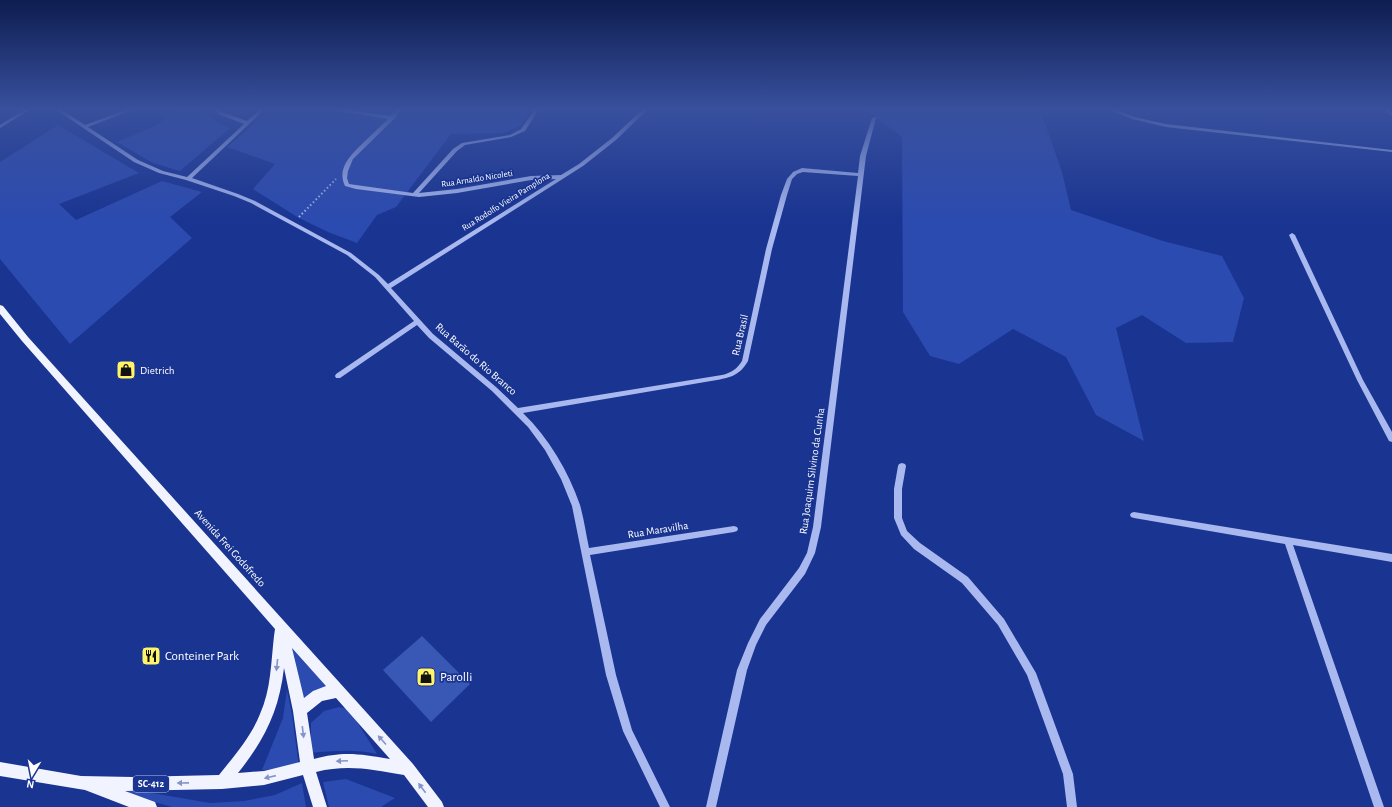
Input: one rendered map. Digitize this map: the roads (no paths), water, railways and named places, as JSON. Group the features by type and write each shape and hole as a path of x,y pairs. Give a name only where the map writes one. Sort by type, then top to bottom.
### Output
{"main road":[{"name":"Avenida Frei Godofredo","path":"0,308 25,339 408,769 437,807"},
{"path":"281,626 300,711 308,768 320,807"},
{"path":"222,782 250,746 267,716 275,683 281,626"},
{"path":"300,711 311,699 320,694 339,691"},
{"path":"308,768 328,762 342,760 361,761 408,769"},
{"name":"SC-412","path":"0,769 81,783 133,784 222,782 264,778 308,768"},
{"name":"SC-412","path":"81,783 150,807"}],"street":[{"name":"Rua Barão do Rio Branco","path":"114,147 136,161 161,172 188,179 242,197 349,254 366,266 388,286 417,322 431,336 494,388 531,425 548,448 565,478 576,506 610,675 628,731 665,807"},
{"path":"188,179 222,147"},
{"name":"Rua Arnaldo Nicoleti","path":"362,147 346,168 344,180 347,185 356,188 417,194 457,191 531,178 562,177"},
{"path":"417,194 460,147"},
{"name":"Rua Rodolfo Vieira Pamplona","path":"388,286 562,177 604,147"},
{"name":"Rua Joaquim Silvino da Cunha","path":"711,807 742,670 752,643 763,622 802,571 811,553 817,527 866,147"},
{"path":"1353,147 1392,151"},
{"name":"Rua Brasil","path":"518,411 711,379 732,374 741,369 745,361 769,249 790,179 795,173 802,170 861,175"},
{"path":"1292,235 1360,380 1392,439"},
{"path":"338,376 417,322"},
{"path":"902,466 898,489 898,518 904,533 917,546 965,580 1001,622 1031,673 1068,774 1072,807"},
{"path":"1134,515 1392,558"},
{"name":"Rua Maravilha","path":"585,552 734,529"},
{"path":"1288,541 1379,807"}],"place":[{"name":"Dietrich","path":"126,370"},
{"name":"Conteiner Park","path":"151,656"},
{"name":"Parolli","path":"426,677"}]}
